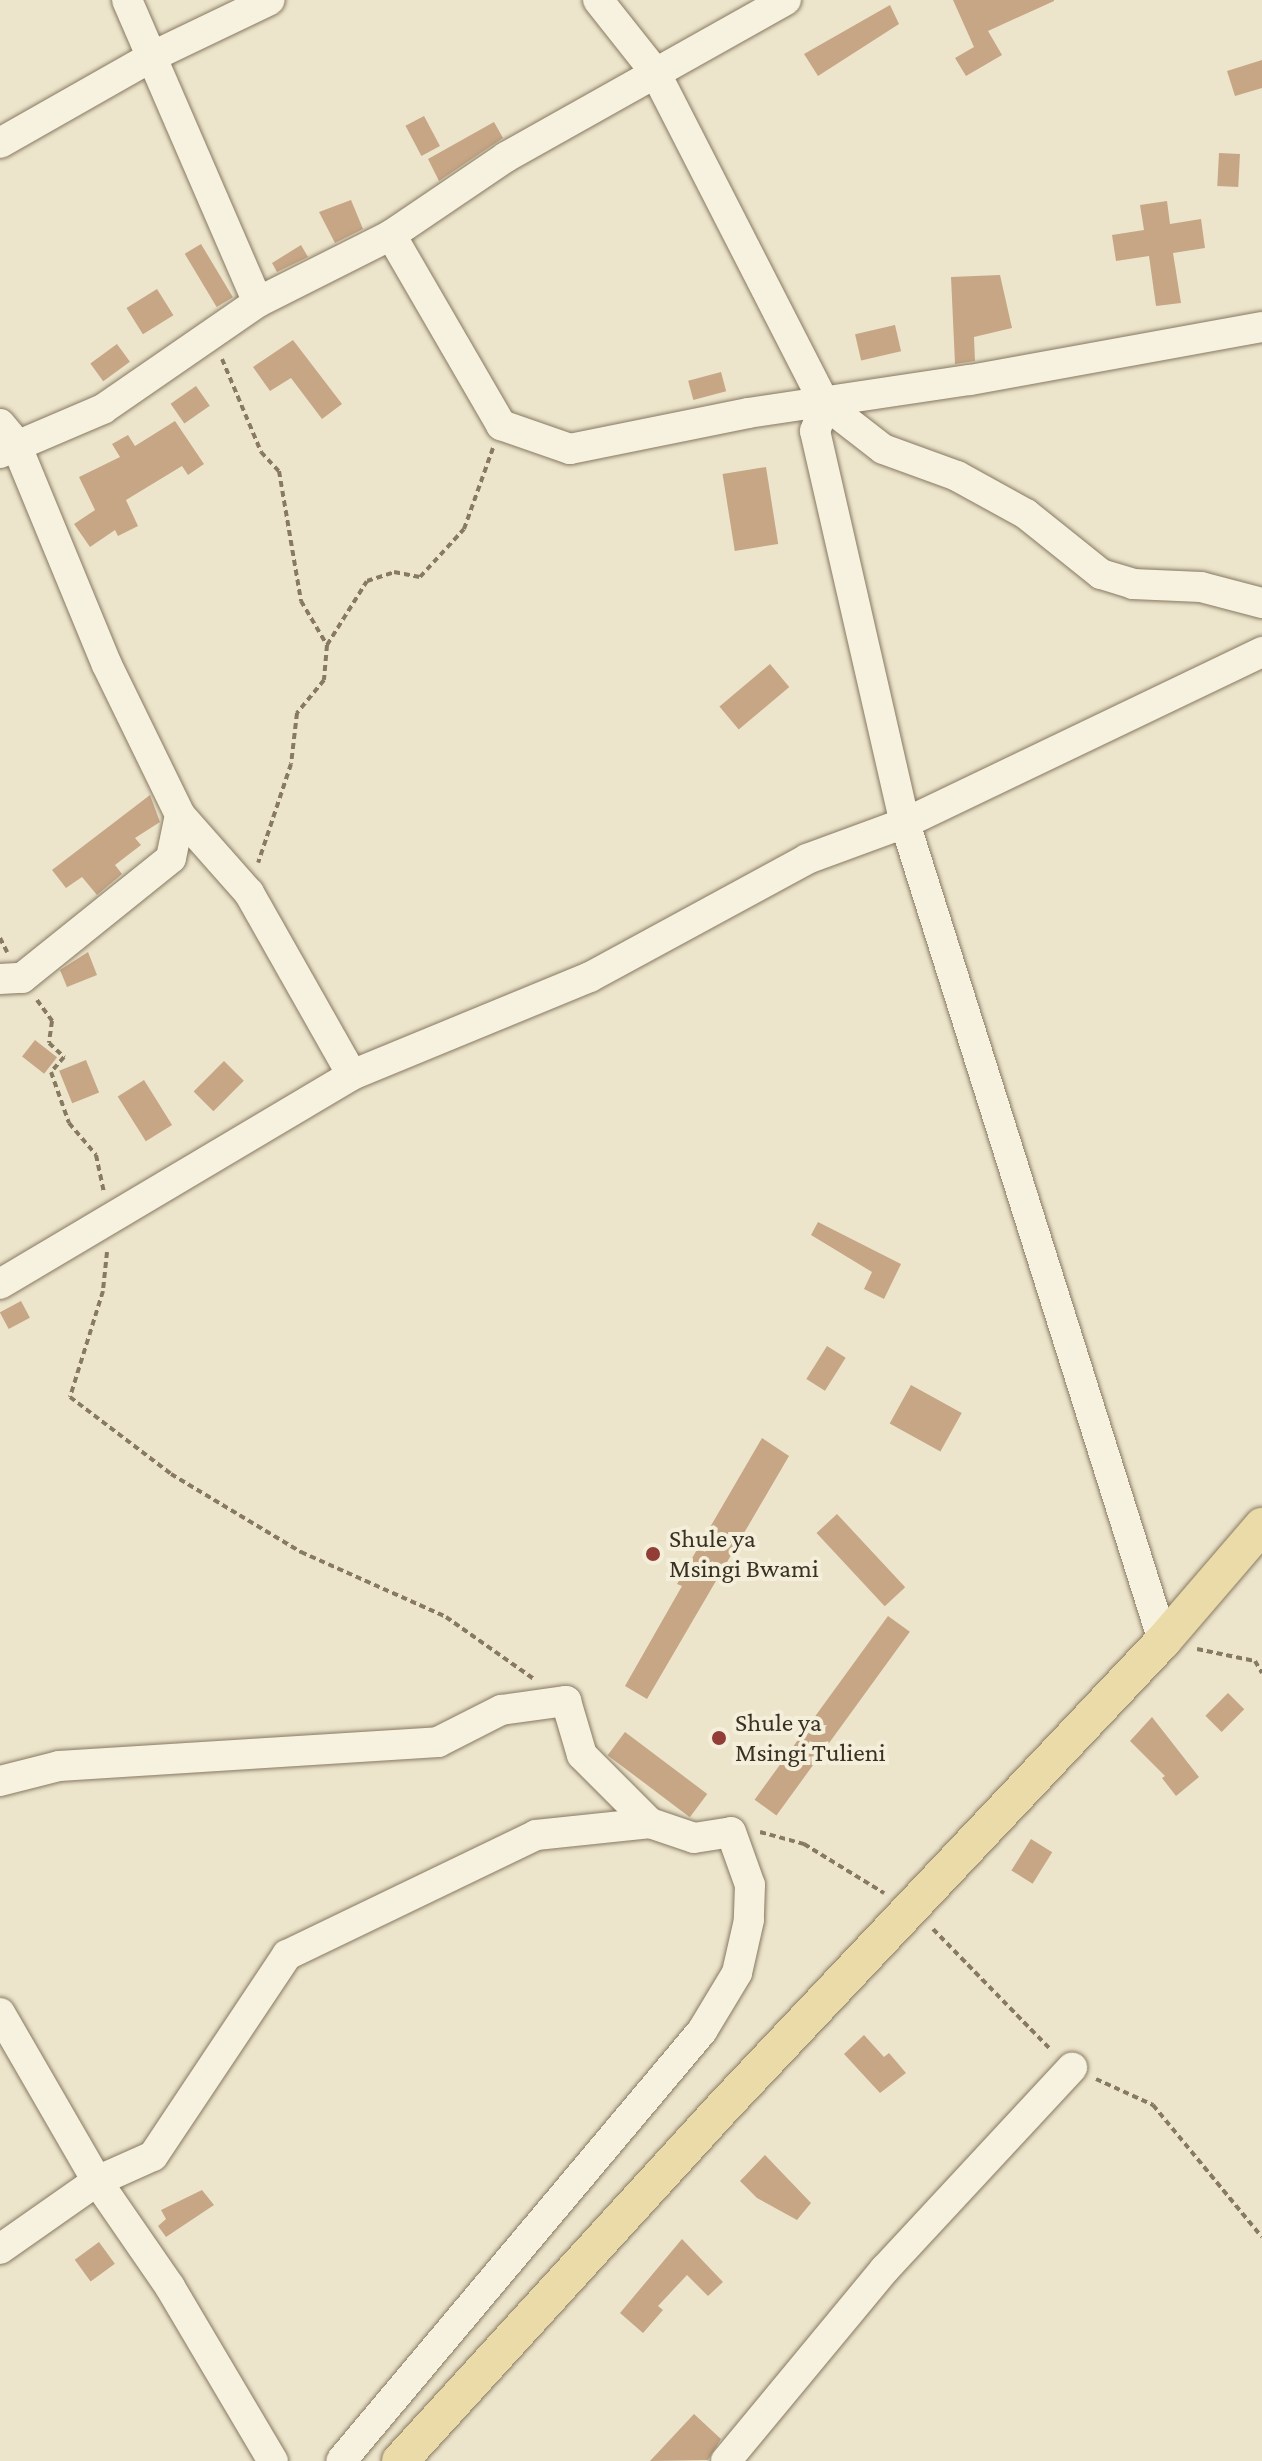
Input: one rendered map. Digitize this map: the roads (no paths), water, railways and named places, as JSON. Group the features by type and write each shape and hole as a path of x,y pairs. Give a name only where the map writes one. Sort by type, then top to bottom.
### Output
{"main road":[{"path":"400,2461 771,2056 1163,1641 1262,1526"}],"street":[{"path":"127,0 155,55 258,302"},
{"path":"0,143 155,55 270,0"},
{"path":"598,0 655,72 825,404 883,449 957,476 1026,514 1101,574 1133,584 1201,587 1262,603"},
{"path":"352,1075 249,893 180,815 107,665 5,440 103,409 258,302 391,235 506,157 786,0"},
{"path":"391,235 501,425 570,449 748,413 825,404 1262,327"},
{"path":"825,404 815,431 905,823 1163,1641"},
{"path":"0,1284 352,1075 590,977 807,859 905,823 1262,652"},
{"path":"11,978 171,858 180,815"},
{"path":"0,1781 59,1766 438,1742 501,1710 566,1701 582,1755 650,1823"},
{"path":"0,2249 97,2181 153,2156 287,1955 536,1835 650,1823 694,1838 731,1832 750,1885 749,1920 737,1973 702,2031 341,2461"},
{"path":"0,2013 97,2181 170,2287 273,2461"},
{"path":"726,2461 885,2269 1072,2068"}],"place":[{"name":"Shule ya Msingi Bwami","path":"653,1554"},
{"name":"Shule ya Msingi Tulieni","path":"719,1738"}]}
